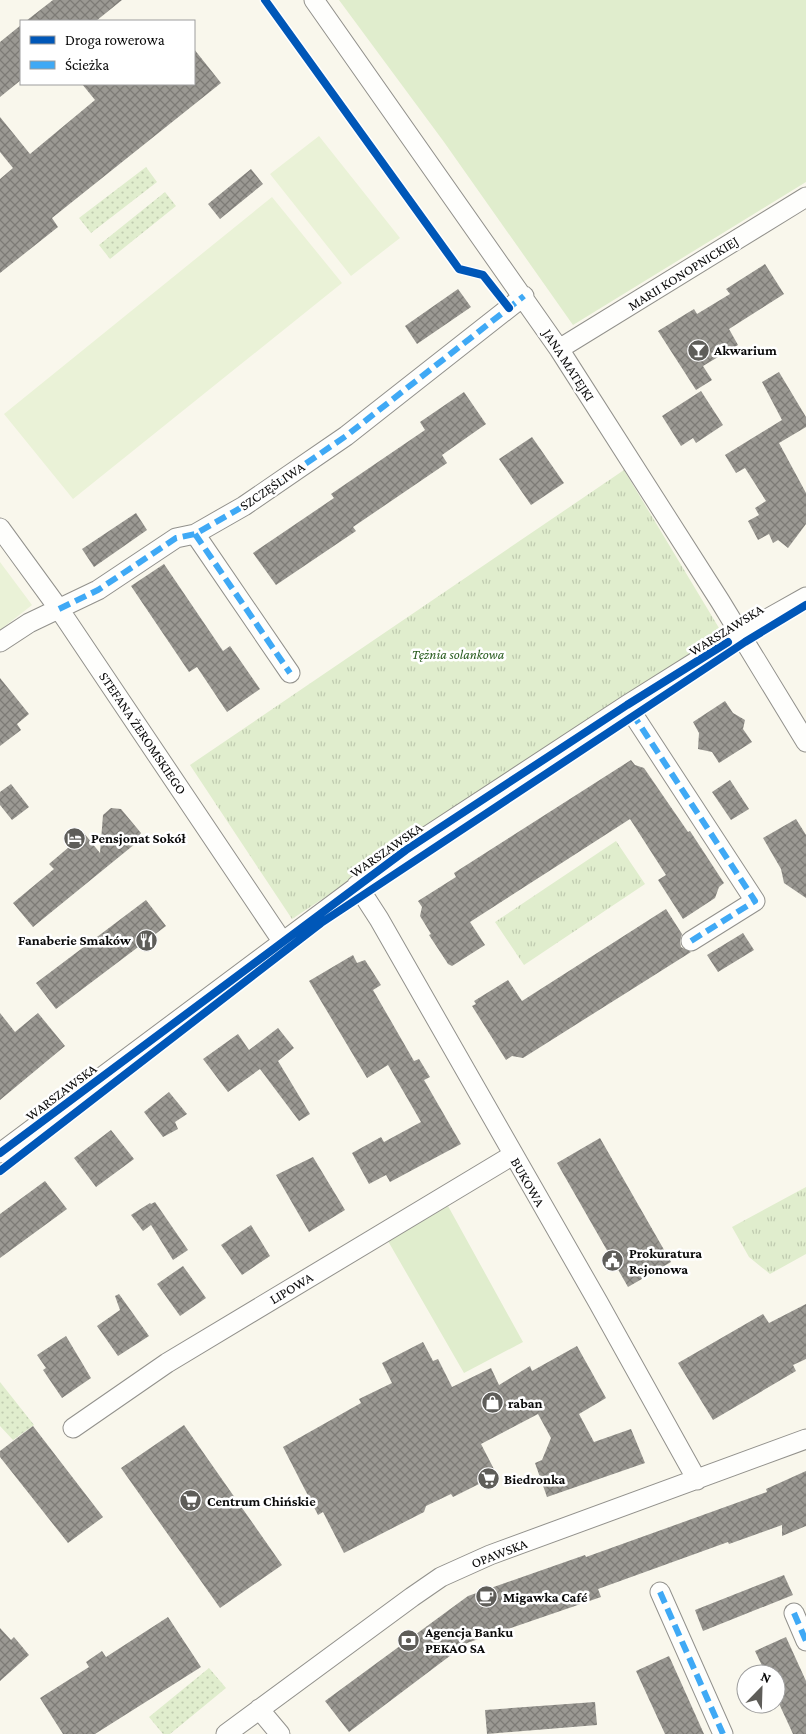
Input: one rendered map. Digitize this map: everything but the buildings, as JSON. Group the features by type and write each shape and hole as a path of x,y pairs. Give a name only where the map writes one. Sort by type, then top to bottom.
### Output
{"street":[{"name":"JANA MATEJKI","path":"314,0 560,349 806,742"},
{"name":"MARII KONOPNICKIEJ","path":"560,349 806,197"},
{"name":"SZCZĘŚLIWA","path":"0,642 29,623 98,590 176,538 195,534 244,506 346,436 524,296"},
{"name":"STEFANA ŻEROMSKIEGO","path":"0,528 59,609 282,941"},
{"path":"195,534 290,673"},
{"name":"WARSZAWSKA","path":"0,1153 406,850 626,705 740,634 806,597"},
{"path":"626,705 755,901 691,941"},
{"name":"BUKOWA","path":"357,885 379,919 598,1302 697,1480"},
{"name":"LIPOWA","path":"73,1428 167,1363 513,1155"},
{"name":"OPAWSKA","path":"226,1734 372,1625 441,1577 490,1554 806,1439"},
{"path":"660,1592 723,1734"},
{"path":"794,1613 806,1641"},
{"path":"260,1709 280,1734"}],"green space":[{"path":"339,0 806,0 806,182 573,325 444,142"},
{"path":"319,136 400,238 351,276 270,174"},
{"path":"146,167 157,182 91,233 79,218"},
{"path":"165,192 176,206 110,259 99,245"},
{"path":"272,197 342,283 73,499 4,414"},
{"name":"Tężnia solankowa","path":"624,470 719,628 716,636 708,644 292,919 190,765"},
{"path":"0,562 32,605 0,630"},
{"path":"616,841 645,884 524,965 495,922"},
{"path":"806,1187 806,1254 770,1274 749,1257 732,1227"},
{"path":"448,1206 523,1342 464,1373 388,1241"},
{"path":"0,1382 34,1425 13,1440 0,1426"},
{"path":"209,1668 226,1688 170,1734 163,1734 149,1717"}],"marked path":[{"path":"59,609 98,590 176,538 195,534 244,506 346,436 524,296"},
{"path":"195,534 290,673"},
{"path":"632,713 755,901 691,941"},
{"path":"660,1592 723,1734"},
{"path":"794,1613 806,1641"}],"cycle path":[{"path":"265,0 459,269 483,275 509,308"},
{"path":"0,1171 321,923 745,642 806,605"},
{"path":"0,1153 406,850 627,705 728,642"}],"place":[{"name":"Akwarium","path":"698,350"},
{"name":"Pensjonat Sokół","path":"75,838"},
{"name":"Fanaberie Smaków","path":"147,940"},
{"name":"Prokuratura Rejonowa","path":"613,1261"},
{"name":"raban","path":"492,1403"},
{"name":"Biedronka","path":"488,1479"},
{"name":"Centrum Chińskie","path":"191,1501"},
{"name":"Migawka Café","path":"487,1597"},
{"name":"Agencja Banku PEKAO SA","path":"409,1640"}]}
